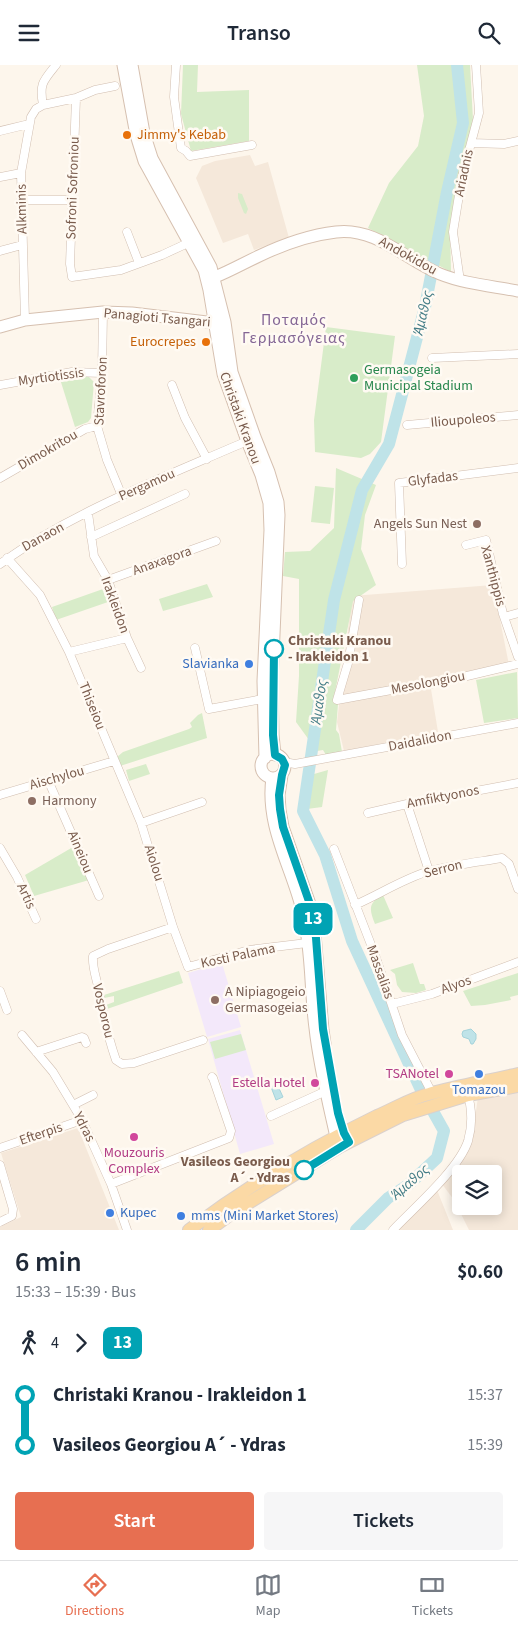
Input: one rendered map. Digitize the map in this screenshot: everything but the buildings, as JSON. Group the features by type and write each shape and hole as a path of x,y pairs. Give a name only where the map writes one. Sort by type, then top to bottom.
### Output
{"main road":[{"name":"Christaki Kranou","path":"123,65 136,135 144,161 204,270 232,372 269,472 278,502 272,682 273,735 280,766 271,798 275,829 312,941 323,1029 342,1140"},
{"name":"Christaki Kranou","path":"132,65 144,133 152,158 215,277 223,374 266,489 270,515 263,699 280,766"},
{"name":"Andokidou","path":"215,277 276,249 312,237 337,232 358,233 374,237 418,264 460,281 518,291"},
{"name":"Panagioti Tsangari","path":"0,327 25,321 103,312 132,313 220,323"},
{"name":"Christaki Kranou","path":"312,941 315,1030 326,1091 342,1140"},
{"path":"189,1230 255,1184 410,1107 432,1097 466,1090 518,1074"},
{"path":"466,1090 518,1086"},
{"path":"209,1230 342,1140"}],"street":[{"path":"56,65 42,82 40,91 43,105 76,98 95,90 115,86"},
{"path":"176,65 174,97 181,148 190,156 252,145"},
{"name":"Ariadnis","path":"460,281 454,233 462,177 479,113 476,65"},
{"name":"Sofroni Sofroniou","path":"76,98 70,264 72,277 121,270 139,263"},
{"name":"Alkminis","path":"25,321 21,173 29,124 36,109 43,105"},
{"path":"0,131 29,124"},
{"path":"471,143 504,144 518,141"},
{"path":"0,177 21,173"},
{"path":"21,200 72,201"},
{"path":"127,232 139,263 188,243"},
{"path":"0,251 22,245"},
{"name":"Stavroforon","path":"103,312 102,373 97,427 107,460 122,496"},
{"path":"432,358 518,355"},
{"name":"Myrtiotissis","path":"0,385 72,372 102,373"},
{"path":"172,385 185,418 207,459"},
{"name":"Ilioupoleos","path":"407,425 518,415"},
{"name":"Dimokritou","path":"0,478 85,429 97,427"},
{"name":"Pergamou","path":"88,513 247,441"},
{"name":"Glyfadas","path":"402,564 399,483 518,468"},
{"path":"91,537 185,494"},
{"name":"Irakleidon","path":"88,513 94,556 108,580 127,638 142,668"},
{"name":"Danaon","path":"0,564 36,539 88,513"},
{"name":"Xanthippis","path":"466,545 486,540 504,617 518,657"},
{"name":"Anaxagora","path":"108,580 216,541"},
{"name":"Thiseiou","path":"7,558 40,595 69,652 114,761"},
{"name":"Mesolongiou","path":"359,600 348,663 337,700 467,676 518,664"},
{"path":"504,617 518,613"},
{"path":"69,652 127,638"},
{"path":"195,649 209,709 263,699"},
{"name":"Daidalidon","path":"280,766 518,723"},
{"name":"Aischylou","path":"0,795 114,761"},
{"name":"Aiolou","path":"114,761 141,823 173,927 188,967"},
{"name":"Aineiou","path":"48,780 99,896"},
{"name":"Amfiktyonos","path":"368,813 518,783"},
{"path":"141,823 202,802"},
{"path":"406,804 429,871"},
{"name":"Artis","path":"0,848 17,877 36,919"},
{"name":"Massalias","path":"334,849 402,1035 432,1097"},
{"name":"Serron","path":"356,905 390,887 429,871 468,863 502,859 509,864 518,889"},
{"name":"Vosporou","path":"173,927 99,952 93,956 104,1023 116,1060 122,1064 134,1063 203,1040"},
{"name":"Kosti Palama","path":"188,967 249,951 312,941"},
{"name":"Alyos","path":"392,1004 432,994 518,961"},
{"path":"0,991 7,1010"},
{"name":"Ydras","path":"22,1035 53,1072 82,1120 111,1184 127,1230"},
{"path":"36,1052 82,1037 86,1043"},
{"path":"111,1184 228,1138 231,1131 214,1078 212,1077"},
{"path":"393,1230 456,1163 468,1142 472,1120 466,1090"},
{"path":"271,1116 326,1091"},
{"path":"73,1105 94,1095"},
{"name":"Efterpis","path":"0,1148 82,1120"},
{"path":"0,1165 13,1209 12,1216 0,1222"}],"shaded area":[{"path":"250,155 255,166 268,162 289,238 254,250 248,234 223,243 196,178 202,166 215,161"},
{"path":"493,585 510,670 431,689 438,732 344,751 337,722 352,596"},
{"name":"A Nipiagogeio Germasogeias","path":"222,963 241,1027 207,1037 188,973"},
{"path":"240,1030 274,1144 240,1154 208,1039"},
{"path":"518,1090 518,1230 469,1230 462,1215 502,1215 502,1165 455,1165 472,1139 478,1097"},
{"path":"78,1128 119,1230 0,1230 0,1227 21,1217 1,1153"},
{"path":"452,1169 452,1197 442,1184"},
{"path":"437,1190 453,1230 397,1230"}],"green space":[{"path":"183,65 198,65 197,92 249,90 249,141 191,151 181,114"},
{"path":"417,65 470,65 473,120 450,224 451,272 368,228 389,183 418,146 424,116"},
{"path":"238,193 242,194 248,209 246,214 238,198"},
{"name":"Germasogeia Municipal Stadium","path":"326,327 395,336 381,442 370,454 361,458 315,452 314,420"},
{"path":"87,375 94,382 91,418 88,422 75,427 60,379"},
{"path":"336,468 376,485 365,515 361,549 376,585 353,601 333,702 338,704 336,730 339,734 342,752 326,755 323,750 317,751 296,722 299,676 299,579 283,576 285,552 310,551 334,528"},
{"path":"315,486 334,488 330,524 311,522"},
{"path":"207,584 213,597 163,611 159,599"},
{"path":"103,589 108,602 56,620 52,607"},
{"path":"517,672 518,718 484,723 476,680"},
{"path":"202,713 207,738 120,766 117,757 123,752 189,729 192,727 190,723"},
{"path":"146,764 150,774 129,781 126,770"},
{"path":"328,770 322,807 307,809 314,774"},
{"path":"73,847 89,880 34,896 25,875"},
{"path":"383,895 393,918 375,924 371,907"},
{"path":"413,963 420,984 424,984 426,990 416,993 402,992 397,985 395,974 390,970"},
{"path":"179,971 183,983 107,1009 106,1005 114,1002 114,996 104,998 104,995"},
{"path":"518,973 518,995 510,997 511,1000 471,1006 463,991"},
{"path":"241,1034 246,1050 215,1059 210,1042"}],"water":[{"path":"471,1029 476,1034 473,1044 471,1044 469,1039 463,1037 462,1034 463,1031"},
{"path":"277,1084 283,1097 276,1100 271,1087"}],"waterway":[{"name":"Άμαθος","path":"356,1230 388,1198 408,1185 437,1158 444,1131 421,1090 352,941 325,855 303,811 334,600 362,490 389,444 425,307 447,192 463,123 457,65"}],"bus line":[{"name":"13","path":"274,649 272,682 273,735 275,755 279,756 285,765 279,795 280,809 283,827 312,910 323,1029 338,1113 349,1142 304,1170"}],"place":[{"name":"Jimmy's Kebab","path":"127,135"},
{"name":"Eurocrepes","path":"206,342"},
{"name":"Germasogeia Municipal Stadium","path":"354,378"},
{"name":"Angels Sun Nest","path":"477,524"},
{"name":"Christaki Kranou - Irakleidon 1","path":"274,649"},
{"name":"Slavianka","path":"249,664"},
{"name":"Harmony","path":"32,801"},
{"name":"A Nipiagogeio Germasogeias","path":"215,1000"},
{"name":"TSANotel","path":"449,1074"},
{"name":"Tomazou","path":"479,1074"},
{"name":"Estella Hotel","path":"315,1083"},
{"name":"Mouzouris Complex","path":"134,1137"},
{"name":"Vasileos Georgiou A´ - Ydras","path":"304,1170"},
{"name":"Kupec","path":"110,1213"},
{"name":"mms (Mini Market Stores)","path":"181,1216"}],"district":[{"name":"Ποταμός Γερμασόγειας","path":"294,329"}]}
